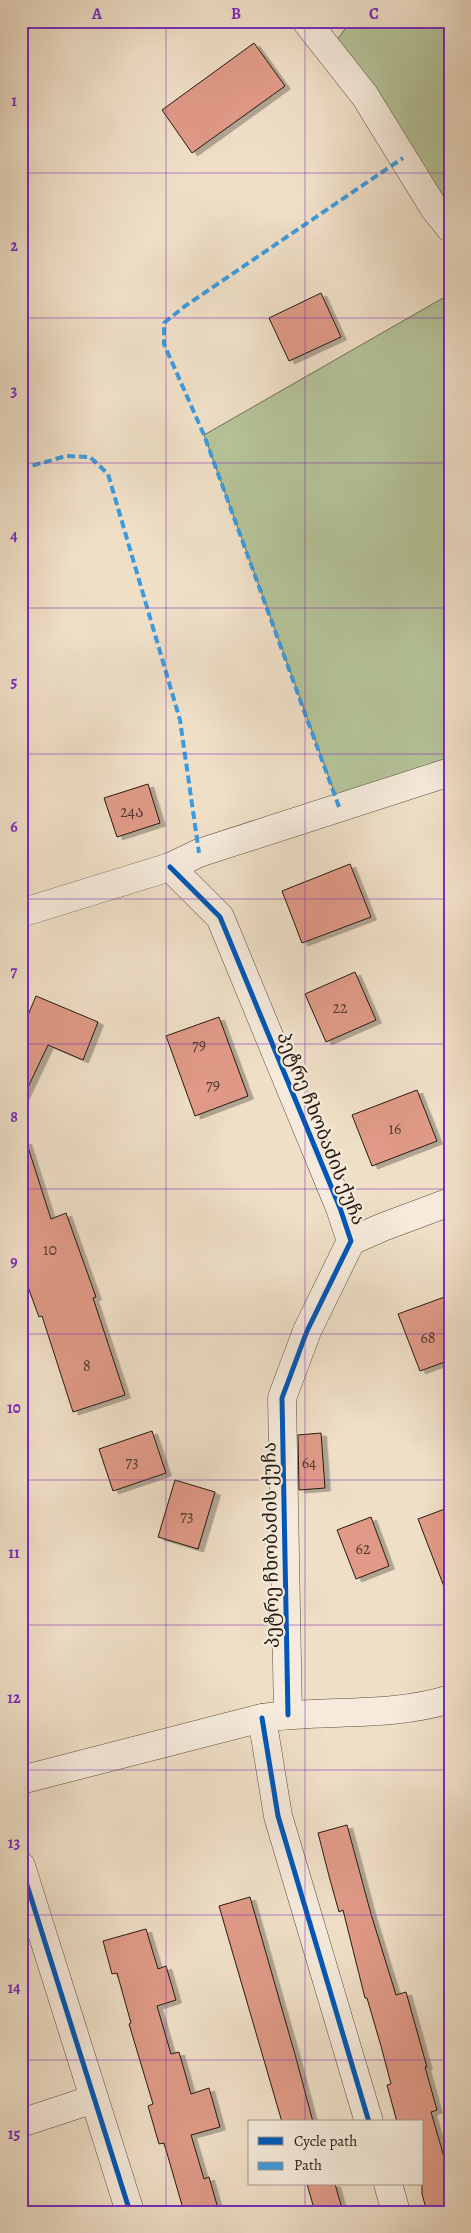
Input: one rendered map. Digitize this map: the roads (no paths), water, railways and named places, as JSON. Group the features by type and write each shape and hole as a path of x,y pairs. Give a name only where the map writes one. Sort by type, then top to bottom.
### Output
{"street":[{"path":"306,21 366,96 434,208 450,228"},
{"path":"21,913 170,867 199,853 450,772"},
{"name":"პეტრე ჩხობაძის ქუჩა","path":"170,867 220,917 340,1208 351,1241 307,1331 282,1398 288,1714"},
{"path":"351,1241 401,1219 450,1202"},
{"path":"21,1780 262,1718 288,1714 421,1708 450,1699"},
{"path":"421,1708 450,1721"},
{"path":"262,1718 278,1816 368,2120"},
{"path":"21,1866 130,2212"},
{"path":"21,2123 94,2098"},
{"path":"389,2186 396,2212"}]}
